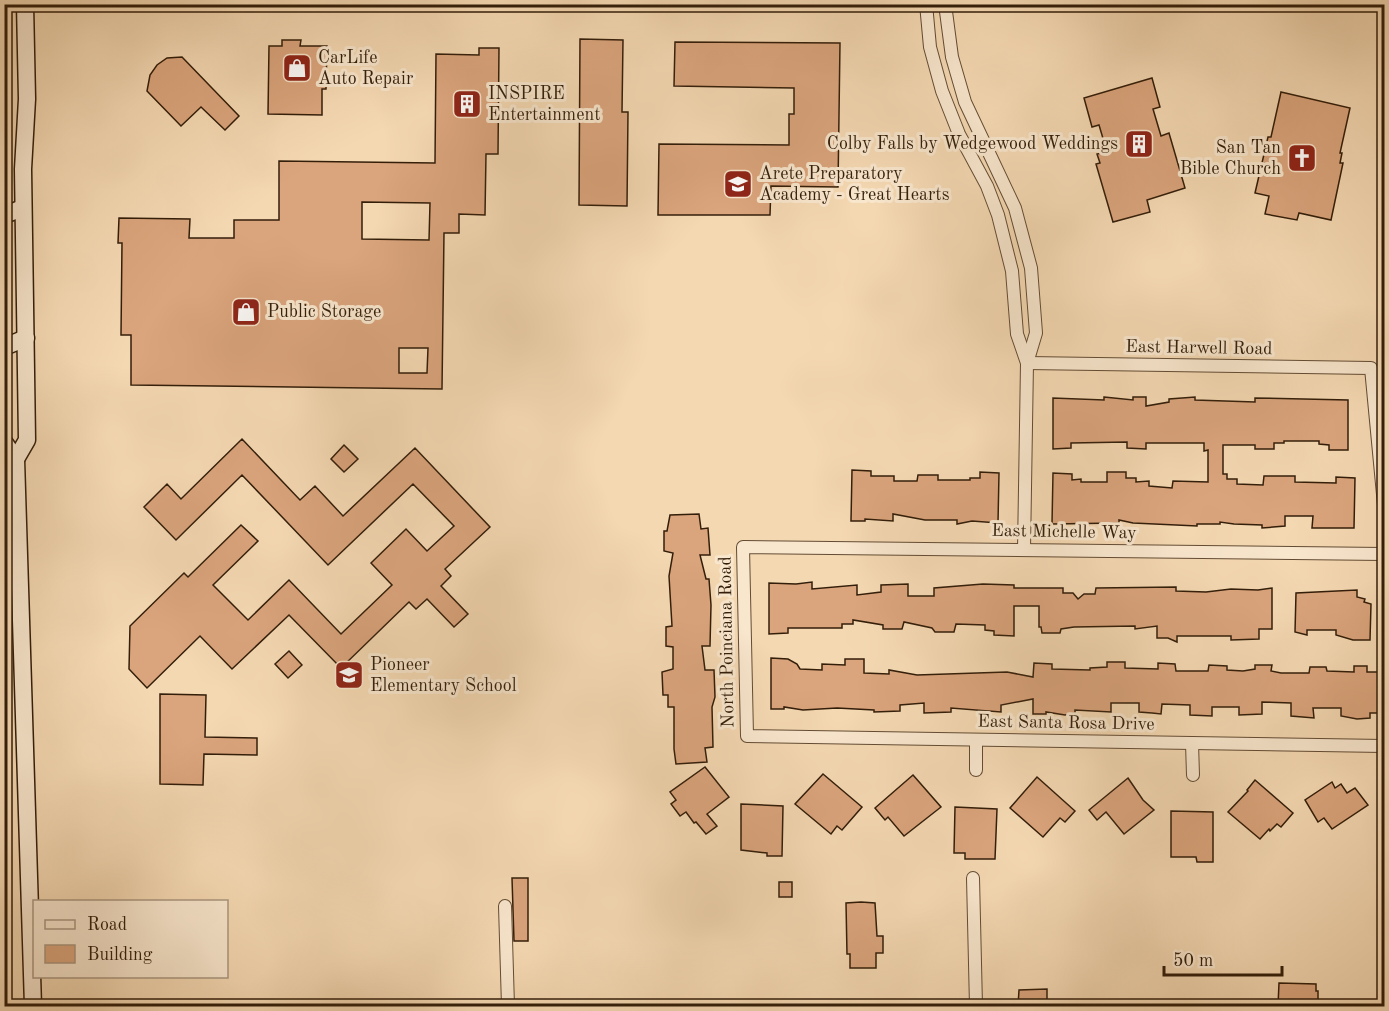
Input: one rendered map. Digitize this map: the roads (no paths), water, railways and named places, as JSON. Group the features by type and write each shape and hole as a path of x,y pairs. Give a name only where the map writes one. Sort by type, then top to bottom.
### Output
{"main road":[{"path":"25,4 27,99 23,208 27,440 16,459 33,1006"},
{"path":"4,215 23,208"},
{"path":"4,347 26,338"},
{"path":"4,442 16,459"}],"street":[{"path":"926,4 930,47 942,92 959,134 987,186 1004,234 1012,271 1017,334 1027,363"},
{"path":"945,4 952,57 965,102 1015,208 1031,268 1036,333 1027,363 1024,550"},
{"name":"East Harwell Road","path":"1027,363 1371,368 1384,505"},
{"name":"East Michelle Way","path":"743,547 1384,554"},
{"name":"North Poinciana Road","path":"743,547 747,736"},
{"name":"East Santa Rosa Drive","path":"747,736 1384,746"},
{"path":"976,740 976,770"},
{"path":"1192,743 1193,775"},
{"path":"973,878 976,1006"},
{"path":"505,906 508,1006"}],"place":[{"name":"CarLife Auto Repair","path":"297,68"},
{"name":"INSPIRE Entertainment","path":"467,104"},
{"name":"Colby Falls by Wedgewood Weddings","path":"1139,144"},
{"name":"San Tan Bible Church","path":"1302,158"},
{"name":"Arete Preparatory Academy - Great Hearts","path":"738,184"},
{"name":"Public Storage","path":"246,312"},
{"name":"Pioneer Elementary School","path":"349,675"}]}
